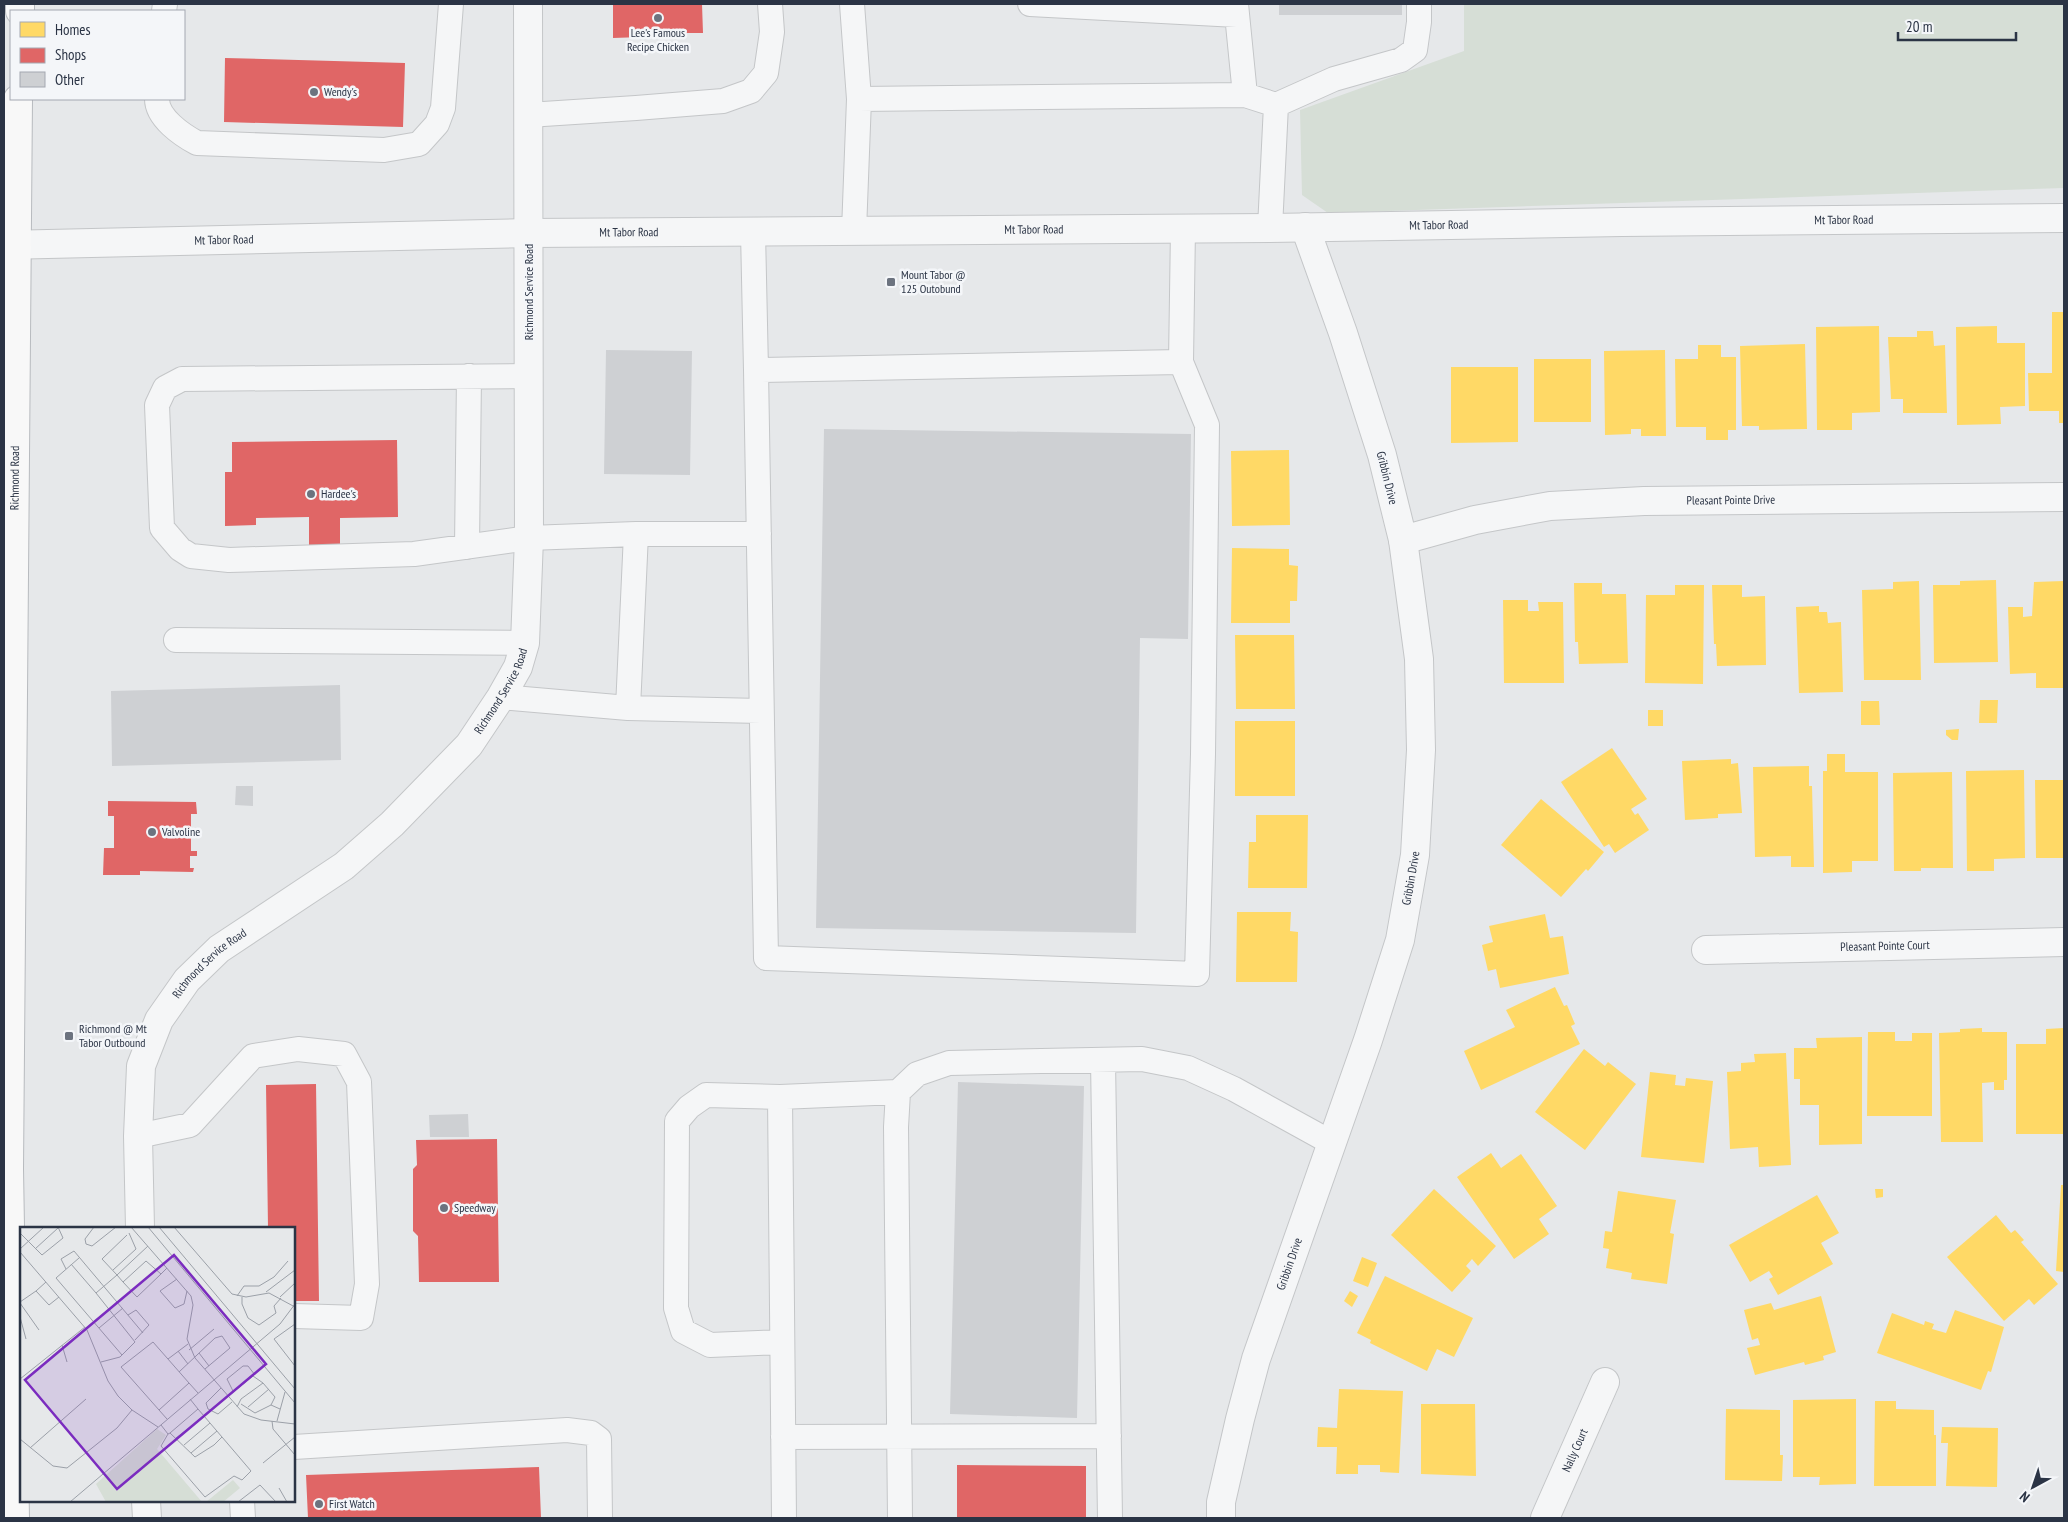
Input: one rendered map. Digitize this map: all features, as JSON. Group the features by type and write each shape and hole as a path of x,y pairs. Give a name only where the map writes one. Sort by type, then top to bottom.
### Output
{"highway":[{"name":"Richmond Road","path":"15,1518 16,1253 9,1159 10,245 18,100"}],"street":[{"name":"Richmond Service Road","path":"140,1227 138,1136 141,1066 159,1020 187,980 219,949 344,866 392,824 469,745 501,698 518,667 525,643 529,538 528,4"},
{"name":"Mt Tabor Road","path":"10,245 529,234 1270,228 1622,222 2064,218"},
{"name":"Gribbin Drive","path":"1221,1518 1221,1502 1240,1418 1256,1359 1368,1040 1400,940 1415,855 1422,750 1419,658 1403,540 1382,455 1343,333 1305,227"},
{"name":"Pleasant Pointe Drive","path":"1403,540 1475,520 1550,506 1644,501 2064,497"},
{"name":"Pleasant Pointe Court","path":"1706,950 2064,942"},
{"name":"Nally Court","path":"1545,1518 1605,1382"},
{"path":"146,1502 147,1518"}],"lane":[{"path":"157,100 157,104 170,125 197,143 384,150 419,144 437,124 443,108 452,4"},
{"path":"528,115 723,101 751,91 766,72 772,32 770,4"},
{"path":"852,4 858,99 854,231"},
{"path":"1030,4 1236,9 1244,95"},
{"path":"858,99 1244,95 1276,106 1334,79 1400,60 1415,50 1419,22 1419,4"},
{"path":"1270,228 1276,106"},
{"path":"753,232 766,958 1198,974 1207,424 1181,362 1183,228"},
{"path":"756,370 1181,362"},
{"path":"468,547 469,376"},
{"path":"528,376 182,379 165,388 157,406 162,528 180,549 191,556 239,560 414,554 529,538 636,534 759,534"},
{"path":"628,708 636,534"},
{"path":"176,640 525,643"},
{"path":"501,698 628,708 762,711"},
{"path":"138,1136 190,1125 253,1056 298,1050 344,1054 359,1082 367,1284 360,1318 295,1316"},
{"path":"782,1342 710,1345 684,1331 676,1308 677,1121 689,1107 706,1095 780,1097 898,1092 917,1074 949,1063 1142,1059 1188,1068 1234,1089 1332,1143"},
{"path":"1103,1060 1110,1518"},
{"path":"898,1092 896,1127 900,1518"},
{"path":"780,1097 784,1518"},
{"path":"295,1447 567,1430 591,1433 599,1439 600,1518"},
{"path":"783,1437 1109,1436"},
{"path":"242,1502 244,1518"}],"shaded area":[{"path":"1464,4 2064,4 2064,188 1328,213 1302,195 1300,110 1464,51"}],"building: Homes":[{"path":"2052,312 2064,312 2064,423 2059,423 2059,411 2029,411 2028,373 2052,373"},
{"path":"1879,326 1880,412 1852,413 1852,430 1817,430 1816,327"},
{"path":"1997,326 1997,343 2025,343 2025,406 2000,407 2001,424 1957,425 1956,327"},
{"path":"1917,331 1933,331 1934,346 1945,345 1947,413 1903,413 1903,399 1891,399 1888,337 1917,337"},
{"path":"1805,344 1807,429 1759,430 1759,426 1742,426 1740,346"},
{"path":"1698,345 1721,345 1721,357 1736,357 1736,430 1728,430 1728,440 1706,440 1706,427 1676,427 1675,359 1698,359"},
{"path":"1665,350 1666,436 1641,436 1641,429 1631,429 1631,434 1605,435 1604,351"},
{"path":"1534,359 1591,359 1591,422 1534,422"},
{"path":"1451,367 1518,367 1518,442 1451,443"},
{"path":"1289,450 1290,525 1232,526 1231,451"},
{"path":"1232,548 1289,549 1289,565 1298,566 1297,601 1290,601 1290,623 1231,623"},
{"path":"1996,580 1998,662 1934,663 1933,585 1960,585 1960,581"},
{"path":"1919,581 1921,680 1864,680 1862,590 1893,589 1893,582"},
{"path":"2064,581 2064,688 2036,688 2036,673 2010,674 2008,607 2023,607 2023,617 2032,616 2034,582"},
{"path":"1574,583 1602,583 1602,594 1626,594 1628,663 1579,664 1578,642 1575,642"},
{"path":"1675,585 1704,585 1703,684 1645,683 1646,595 1675,595"},
{"path":"1712,585 1742,585 1742,597 1765,596 1766,665 1717,666 1716,644 1714,644"},
{"path":"1503,600 1528,600 1528,611 1539,611 1538,602 1563,602 1564,683 1504,683"},
{"path":"1819,606 1819,612 1827,612 1828,623 1841,622 1843,692 1799,693 1796,607"},
{"path":"1235,635 1294,635 1295,709 1236,709"},
{"path":"1980,700 1998,700 1997,723 1979,723"},
{"path":"1861,701 1879,701 1880,725 1861,725"},
{"path":"1648,710 1663,710 1663,726 1648,726"},
{"path":"1235,721 1295,721 1295,796 1235,796"},
{"path":"1959,729 1958,740 1952,740 1946,735 1946,730"},
{"path":"1612,748 1647,799 1631,809 1635,815 1638,813 1649,830 1615,853 1609,844 1604,847 1561,782"},
{"path":"1827,754 1845,754 1845,772 1878,772 1878,861 1852,861 1852,872 1823,873 1823,771 1827,771"},
{"path":"1731,759 1731,764 1738,763 1742,813 1718,814 1718,818 1685,820 1682,761"},
{"path":"1809,766 1809,786 1812,786 1814,867 1791,867 1791,856 1755,857 1753,767"},
{"path":"2024,770 2025,858 1994,859 1994,871 1967,871 1966,771"},
{"path":"1952,772 1953,868 1921,868 1921,871 1894,871 1893,773"},
{"path":"2035,780 2064,780 2064,858 2036,858"},
{"path":"1541,799 1604,852 1588,871 1586,869 1561,897 1501,845"},
{"path":"1256,815 1308,815 1307,888 1248,888 1249,842 1256,842"},
{"path":"1237,912 1291,912 1290,931 1298,932 1297,982 1236,982"},
{"path":"1545,914 1550,938 1563,936 1569,974 1500,988 1496,969 1488,971 1482,945 1493,942 1489,926"},
{"path":"1555,987 1564,1006 1567,1005 1575,1024 1571,1026 1580,1044 1481,1090 1464,1051 1515,1027 1506,1010"},
{"path":"1982,1028 1982,1032 2007,1032 2007,1080 2004,1080 2004,1090 1994,1090 1994,1082 1982,1083 1983,1142 1941,1142 1939,1033 1960,1032 1960,1029"},
{"path":"2064,1028 2064,1134 2016,1134 2016,1044 2046,1044 2046,1029"},
{"path":"1868,1032 1895,1032 1895,1041 1912,1041 1912,1033 1932,1033 1932,1116 1867,1116"},
{"path":"1862,1037 1862,1144 1819,1145 1819,1105 1800,1105 1800,1079 1794,1079 1794,1048 1817,1048 1816,1038"},
{"path":"1584,1049 1605,1066 1608,1062 1636,1084 1585,1150 1535,1112"},
{"path":"1786,1053 1791,1165 1759,1167 1758,1147 1730,1149 1727,1072 1741,1071 1741,1063 1755,1062 1754,1054"},
{"path":"1650,1072 1676,1075 1675,1085 1685,1086 1686,1078 1713,1081 1704,1163 1641,1157"},
{"path":"1491,1153 1501,1168 1521,1154 1557,1206 1539,1219 1549,1234 1514,1259 1457,1177"},
{"path":"2061,1185 2064,1185 2064,1272 2056,1271"},
{"path":"1434,1189 1496,1246 1478,1266 1472,1259 1466,1266 1471,1271 1452,1292 1391,1235"},
{"path":"1875,1189 1883,1189 1883,1197 1876,1198"},
{"path":"1618,1191 1676,1200 1670,1233 1674,1234 1667,1284 1631,1279 1632,1273 1606,1268 1609,1249 1603,1248 1605,1231 1612,1232"},
{"path":"1817,1195 1839,1233 1821,1243 1833,1264 1778,1295 1769,1279 1773,1277 1769,1271 1750,1282 1729,1245"},
{"path":"1996,1215 2011,1233 2015,1230 2024,1240 2021,1242 2058,1284 2034,1305 2029,1299 2004,1321 1947,1257"},
{"path":"1362,1257 1377,1263 1368,1287 1353,1281"},
{"path":"1385,1276 1473,1318 1454,1357 1437,1349 1427,1371 1370,1343 1371,1340 1357,1333"},
{"path":"1350,1291 1358,1296 1352,1307 1344,1301"},
{"path":"1821,1296 1836,1352 1823,1356 1824,1360 1805,1365 1804,1362 1755,1375 1747,1348 1760,1345 1758,1338 1752,1340 1744,1310 1771,1303 1774,1310"},
{"path":"1955,1310 2004,1327 1991,1372 1988,1371 1981,1390 1877,1353 1892,1313 1924,1325 1925,1321 1934,1324 1932,1329 1946,1333"},
{"path":"1339,1389 1403,1391 1399,1473 1380,1472 1380,1465 1358,1465 1358,1474 1336,1474 1337,1447 1317,1447 1318,1427 1337,1428"},
{"path":"1856,1399 1856,1484 1819,1485 1820,1477 1793,1477 1793,1400"},
{"path":"1875,1401 1896,1401 1896,1409 1934,1410 1936,1486 1874,1486"},
{"path":"1421,1404 1475,1404 1476,1476 1421,1474"},
{"path":"1726,1409 1780,1410 1780,1455 1783,1455 1782,1481 1725,1480"},
{"path":"1942,1427 1998,1428 1997,1487 1946,1486 1948,1443 1941,1443"}],"building: Shops":[{"name":"Lee's Famous Recipe Chicken","path":"613,4 702,4 703,33 656,33 656,35 642,35 642,37 613,38"},
{"name":"Wendy's","path":"225,58 405,63 403,127 224,122"},
{"name":"Hardee's","path":"397,440 398,517 340,518 340,546 309,547 309,517 256,518 256,525 225,526 225,472 232,472 232,442"},
{"name":"Valvoline","path":"108,801 196,802 197,814 191,814 191,851 197,851 197,856 190,856 190,868 194,868 193,872 140,871 140,875 103,875 104,848 114,848 114,816 108,816"},
{"path":"316,1084 319,1301 295,1301 295,1227 268,1227 266,1085"},
{"path":"497,1139 499,1282 419,1282 418,1236 413,1231 413,1169 417,1165 416,1140"},
{"path":"957,1465 1086,1466 1086,1518 957,1518"},
{"path":"539,1467 541,1518 308,1518 306,1475"}],"building: Other":[{"path":"1279,4 1402,4 1402,15 1279,15"},
{"path":"606,350 692,351 690,475 604,474"},
{"path":"824,429 1191,434 1188,639 1140,638 1136,933 816,928"},
{"path":"340,685 341,760 112,766 111,691"},
{"path":"236,786 253,786 253,806 235,805"},
{"path":"958,1082 1084,1086 1077,1418 950,1414"},
{"path":"468,1114 469,1137 430,1137 429,1115"}],"place":[{"name":"Lee's Famous Recipe Chicken","path":"658,18"},
{"name":"Wendy's","path":"314,92"},
{"name":"Mount Tabor @ 125 Outobund","path":"891,282"},
{"name":"Hardee's","path":"311,494"},
{"name":"Valvoline","path":"152,832"},
{"name":"Richmond @ Mt Tabor Outbound","path":"69,1036"},
{"name":"Speedway","path":"444,1208"},
{"name":"First Watch","path":"319,1504"}]}
